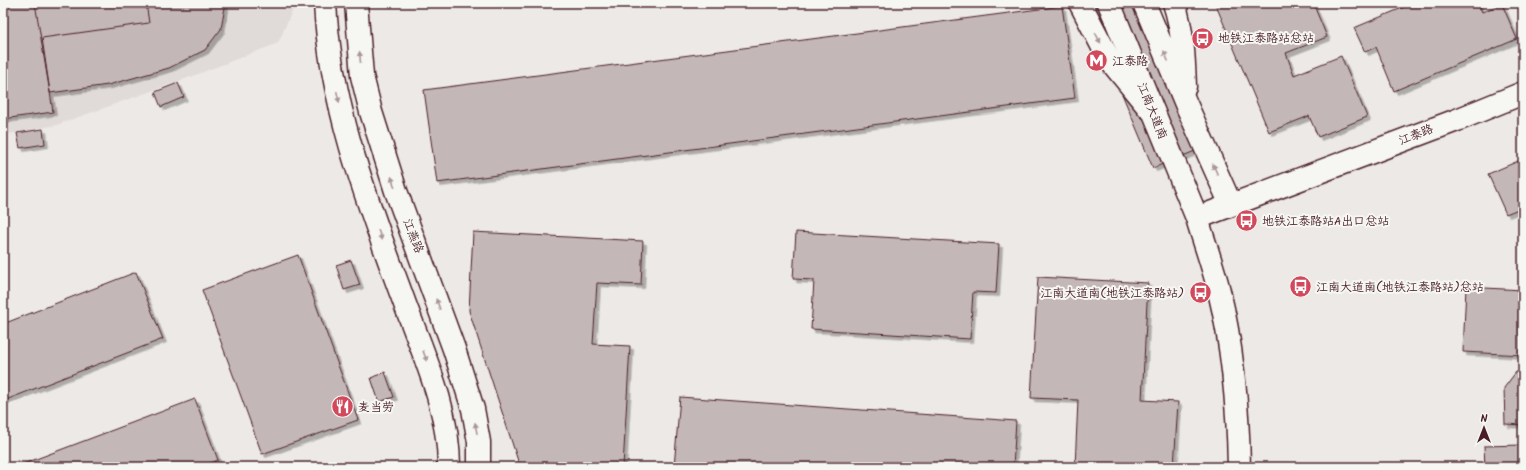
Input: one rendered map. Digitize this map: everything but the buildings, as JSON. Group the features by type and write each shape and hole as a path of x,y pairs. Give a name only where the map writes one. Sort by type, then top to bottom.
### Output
{"main road":[{"path":"325,3 337,92 350,145 400,290 433,376 445,424 449,467"},
{"name":"江燕路","path":"356,3 362,76 371,112 396,192 454,349 473,409 479,442 479,467"},
{"path":"1080,3 1109,59 1153,113"},
{"name":"江南大道南","path":"1109,3 1197,218 1219,291 1231,354 1238,415 1239,467"},
{"path":"1144,3 1186,104 1231,205"},
{"path":"1174,3 1182,40 1186,104"},
{"name":"江泰路","path":"1197,218 1456,120 1523,93"}],"shaded area":[{"path":"3,3 292,3 293,9 278,43 185,79 56,125 3,135"},
{"path":"378,3 452,3 379,7"}],"place":[{"name":"地铁江泰路站总站","path":"1203,38"},
{"name":"江泰路","path":"1096,61"},
{"name":"地铁江泰路站A出口总站","path":"1247,221"},
{"name":"江南大道南(地铁江泰路站)总站","path":"1301,287"},
{"name":"江南大道南(地铁江泰路站)","path":"1200,293"},
{"name":"麦当劳","path":"342,407"}]}
